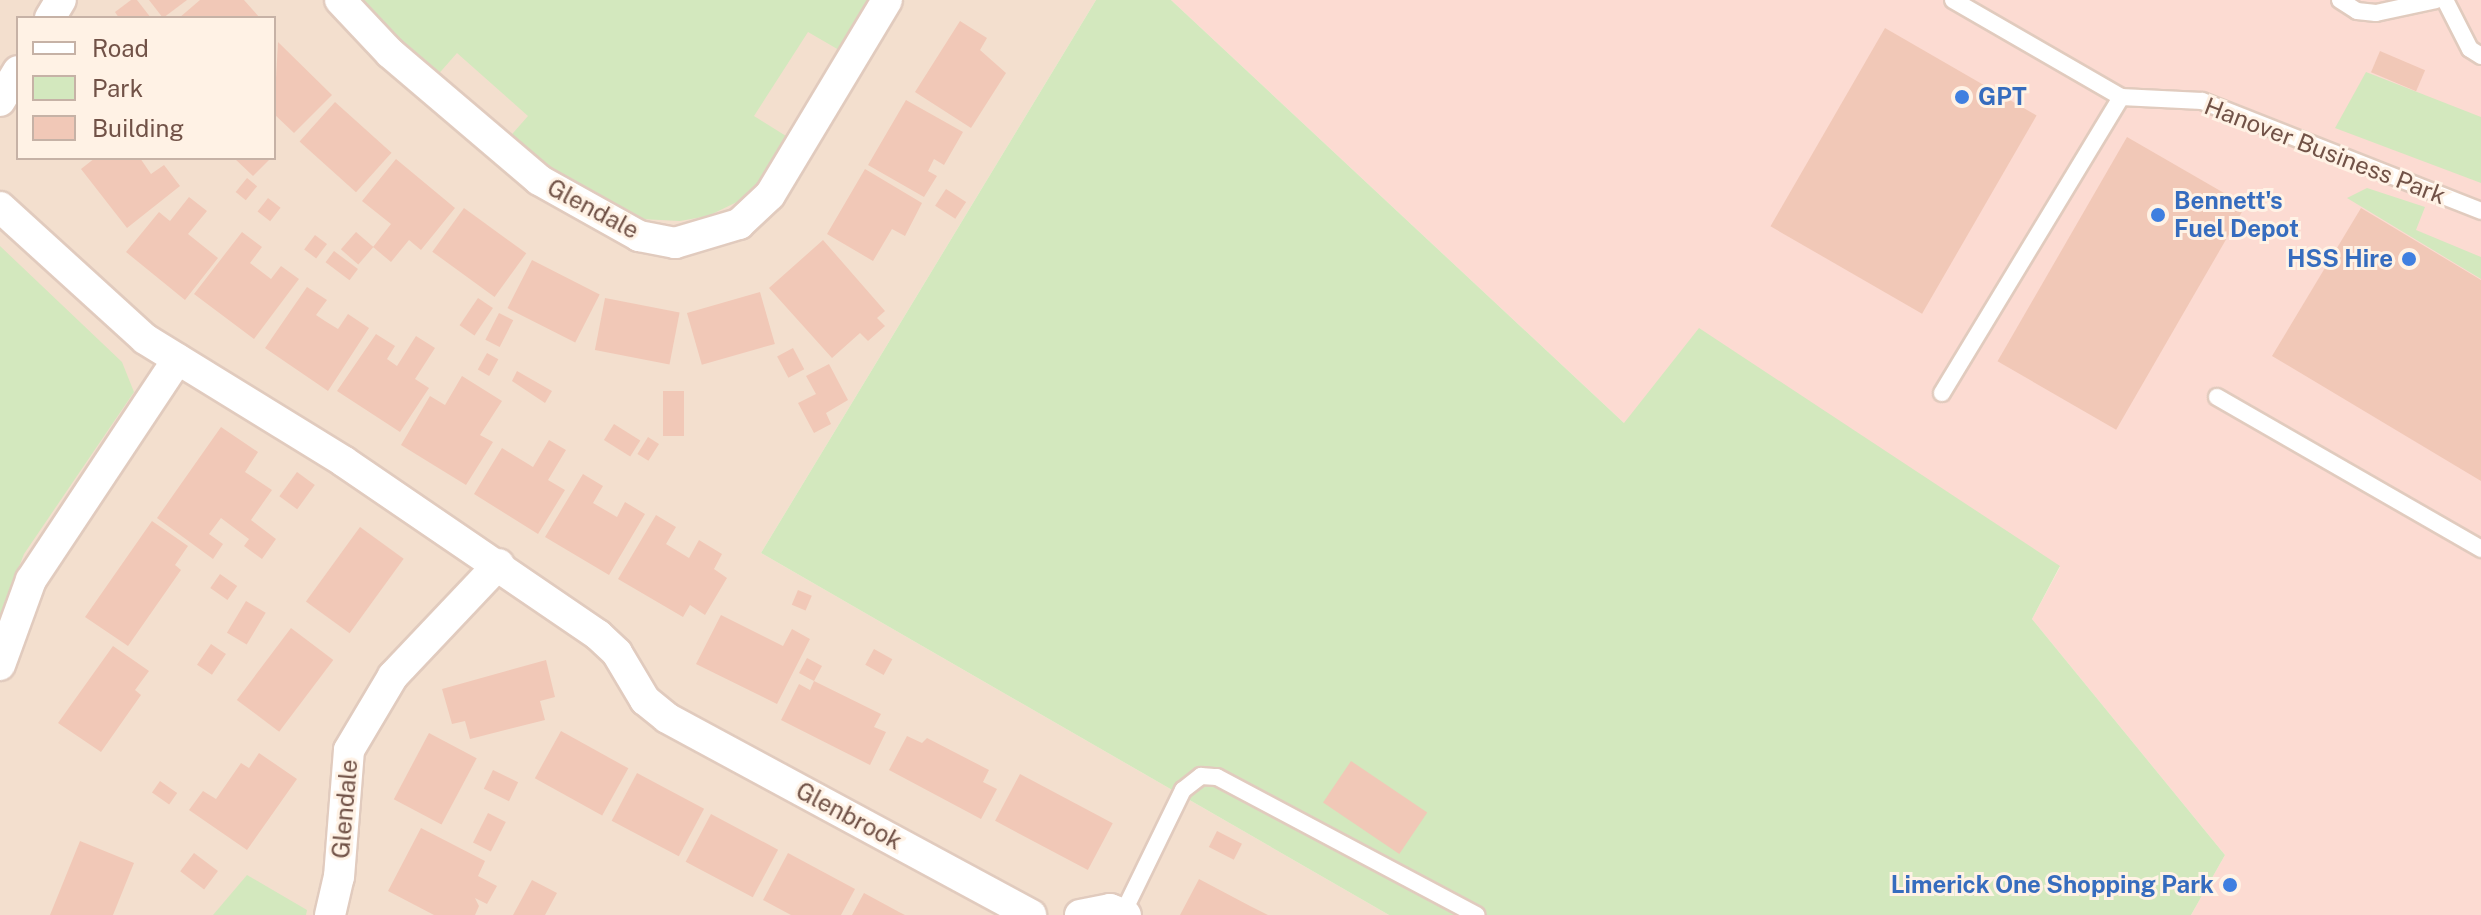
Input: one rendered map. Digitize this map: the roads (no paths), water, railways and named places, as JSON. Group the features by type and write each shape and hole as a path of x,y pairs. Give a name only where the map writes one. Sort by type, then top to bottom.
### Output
{"street":[{"name":"Glendale","path":"340,0 390,53 539,180 635,235 675,243 739,224 770,195 887,0"},
{"path":"0,101 16,74"},
{"path":"0,207 121,318 178,359 499,564"},
{"path":"0,665 31,580 178,359"},
{"name":"Glendale","path":"330,915 339,877 349,750 393,676 499,564"},
{"name":"Glenbrook","path":"499,564 613,649 645,700 667,718 1031,915"},
{"path":"1080,915 1096,909 1125,914"}],"lane":[{"name":"Hanover Business Park","path":"1953,0 2121,97 2202,101 2481,211"},
{"path":"2340,0 2357,11 2376,13 2436,0"},
{"path":"2445,0 2470,49 2481,56"},
{"path":"1942,393 2121,97"},
{"path":"2217,397 2481,549"},
{"path":"1125,914 1183,790 1201,776 1217,777 1477,915"}],"place":[{"name":"GPT","path":"1962,97"},
{"name":"Bennett's Fuel Depot","path":"2158,215"},
{"name":"HSS Hire","path":"2409,259"},
{"name":"Limerick One Shopping Park","path":"2230,885"}]}
